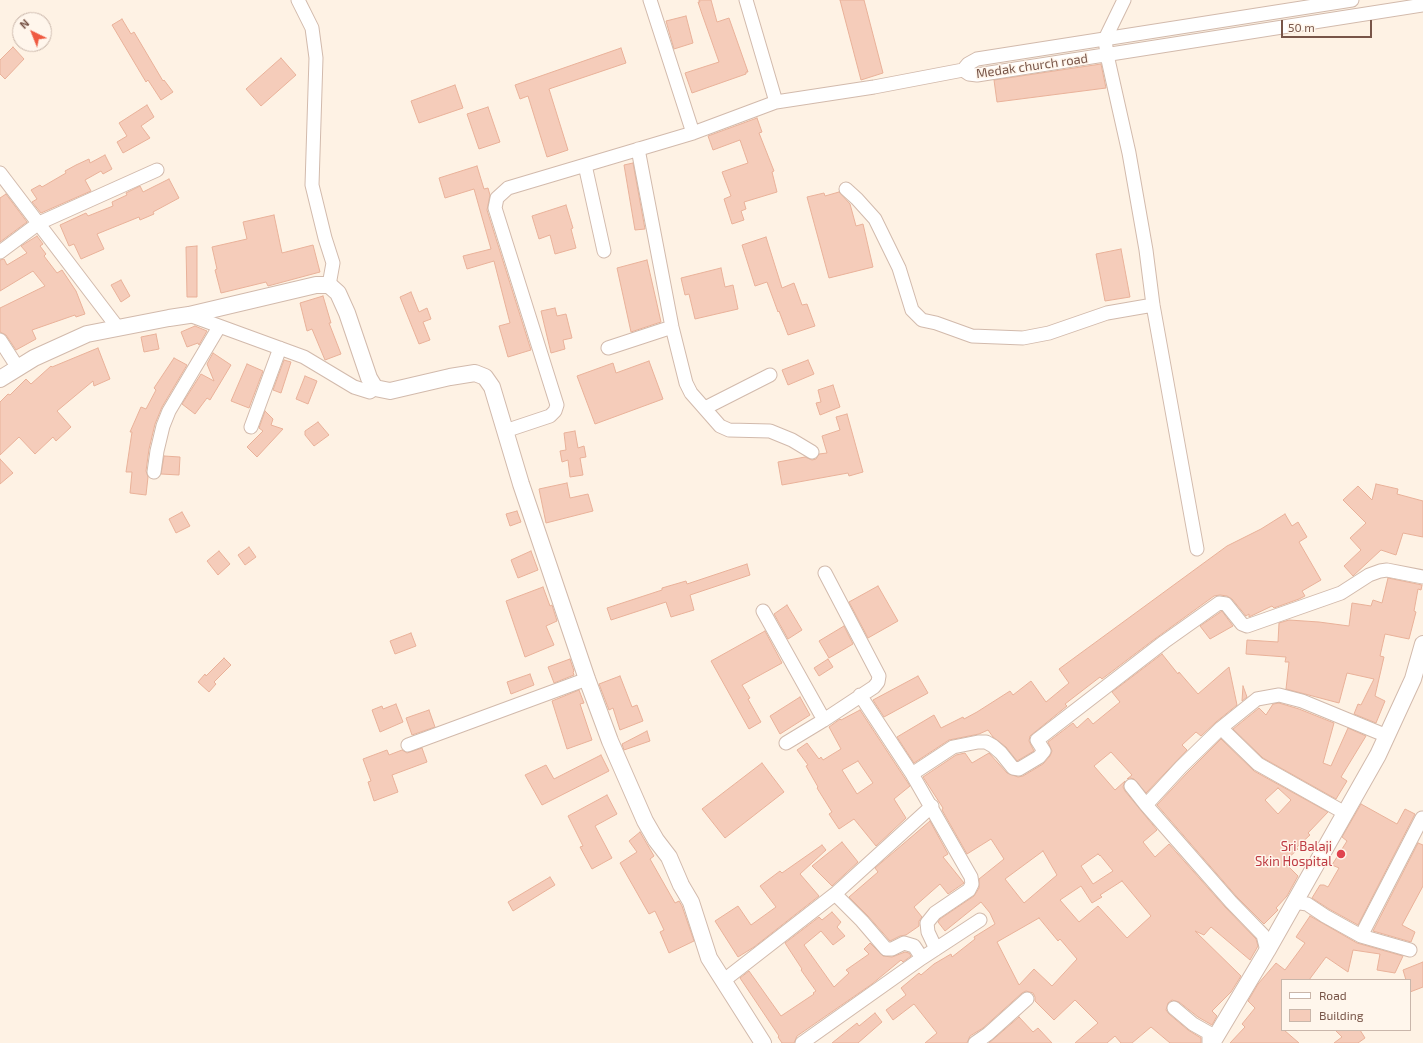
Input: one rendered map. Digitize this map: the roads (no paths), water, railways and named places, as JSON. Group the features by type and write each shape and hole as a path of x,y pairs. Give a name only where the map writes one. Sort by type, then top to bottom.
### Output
{"street":[{"path":"298,0 312,28 316,58 312,185 325,238 333,263 329,285"},
{"path":"650,0 693,133"},
{"path":"746,0 776,102"},
{"path":"1124,0 1105,39 1107,55 1129,153 1146,250 1153,305 1197,549"},
{"name":"Medak church road","path":"1352,0 977,59 968,64 963,70 969,74 977,75 1423,5"},
{"path":"505,431 550,416 555,411 557,405 496,208 497,198 508,188 693,133 776,102 874,87 963,70"},
{"path":"638,149 672,327 686,383 691,393 720,426 729,430 770,431 792,440 812,452"},
{"path":"585,165 604,251"},
{"path":"0,252 39,223 158,170"},
{"path":"0,173 118,328"},
{"path":"846,189 858,199 874,219 899,268 912,310 922,320 936,323 972,336 1023,338 1049,333 1107,313 1153,305"},
{"path":"0,380 34,358 88,334 189,316 316,285 329,285 338,293 347,313 369,378 375,388 390,391 450,377 475,373 484,377 492,387 521,484 587,679 610,741 645,821 656,840 669,857 681,885 691,902 709,958 762,1043"},
{"path":"189,316 304,357 354,387 370,392 375,388"},
{"path":"154,472 163,426 169,411 219,327"},
{"path":"608,348 672,327"},
{"path":"0,340 18,368"},
{"path":"251,427 280,348"},
{"path":"705,408 770,375"},
{"path":"912,774 954,747 978,742 986,742 993,746 1001,753 1013,768 1019,769 1039,757 1044,751 1037,740 1158,646 1219,602 1226,604 1242,624 1247,626 1341,593 1369,575 1380,571 1387,570 1423,577"},
{"path":"786,743 874,687 878,682 879,676 825,573"},
{"path":"763,611 824,720"},
{"path":"1211,1043 1267,951 1378,755 1414,679 1423,644"},
{"path":"408,746 587,679"},
{"path":"860,695 932,806 971,878 972,884 969,890 935,913 927,923 928,932 936,949"},
{"path":"1146,805 1181,767 1221,728 1257,699 1279,695 1302,701 1387,736"},
{"path":"1221,728 1258,764 1345,813"},
{"path":"1131,786 1231,902 1263,935 1267,951"},
{"path":"723,981 835,894 932,806"},
{"path":"1361,936 1422,818"},
{"path":"835,894 862,921 886,949 904,943 914,946 922,958"},
{"path":"1294,902 1307,904 1361,936 1410,950"},
{"path":"802,1043 922,958 980,920"},
{"path":"976,1043 1027,999"},
{"path":"1174,1008 1193,1024 1209,1033 1211,1043"}],"place":[{"name":"Sri Balaji Skin Hospital","path":"1341,854"}]}
